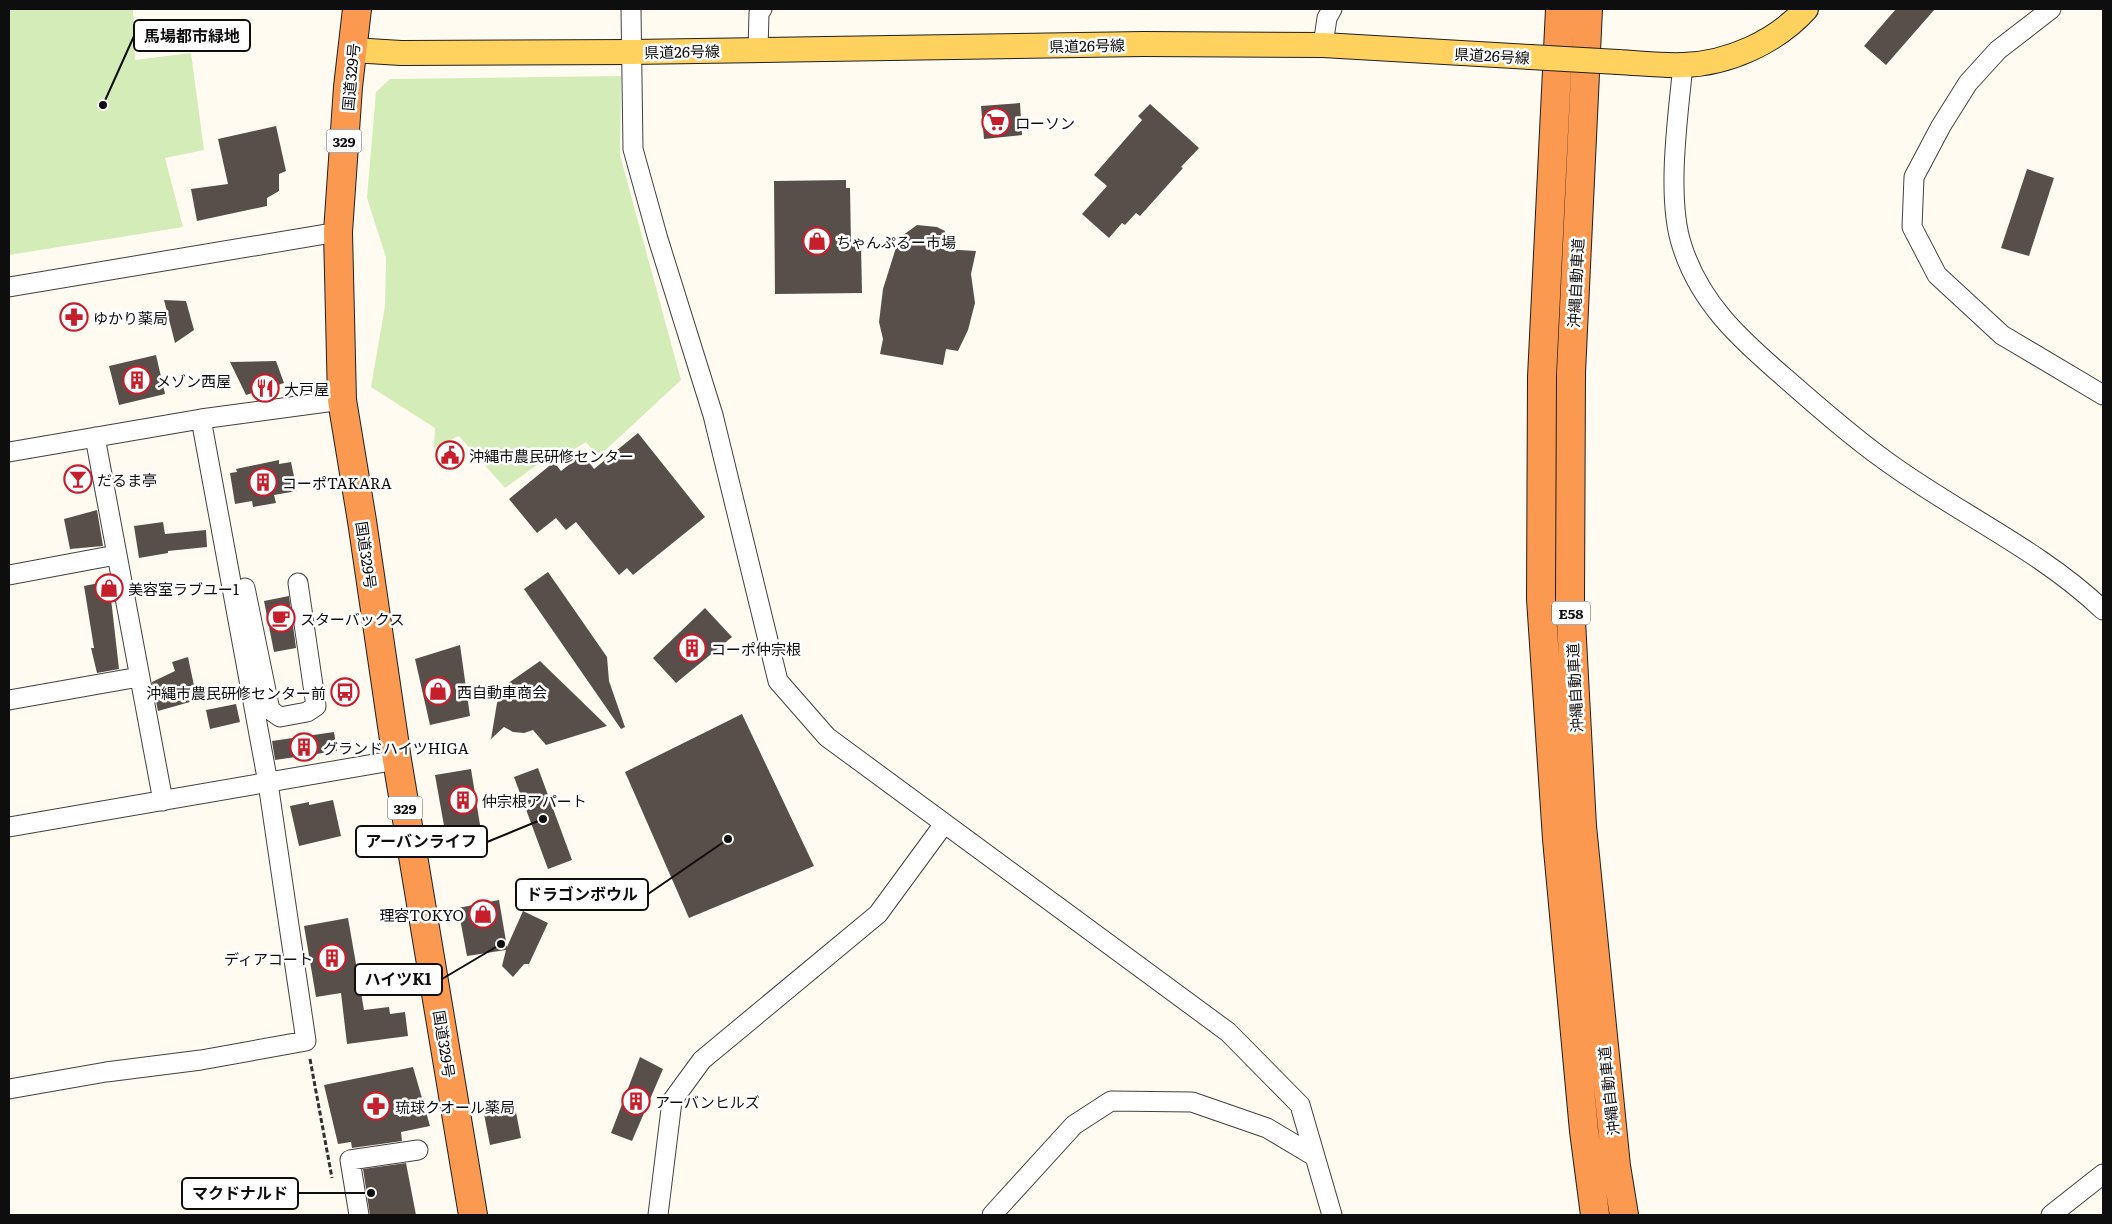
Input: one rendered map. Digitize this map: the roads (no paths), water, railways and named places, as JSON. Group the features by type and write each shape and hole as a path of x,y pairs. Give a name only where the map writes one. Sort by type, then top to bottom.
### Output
{"highway":[{"name":"国道329号","path":"357,9 352,50 338,232 342,400 397,760 472,1215"},
{"name":"沖縄自動車道","path":"1560,9 1542,377 1541,599 1557,839 1584,1131 1595,1215"},
{"name":"沖縄自動車道","path":"1588,9 1570,373 1570,602 1582,826 1616,1166 1624,1215"},
{"path":"1577,1215 1574,1185 1584,1131"}],"main road":[{"name":"県道26号線","path":"352,50 392,53 632,52 1142,44 1323,45 1683,65 1722,59 1748,50 1786,28 1806,9"}],"street":[{"path":"631,9 633,149 658,239 713,415 778,681 827,737 1228,1032 1300,1105 1332,1215"},
{"path":"758,50 759,13 762,9"},
{"path":"1323,45 1327,18 1332,9"},
{"path":"2051,9 1998,50 1968,83 1941,126 1914,177 1912,227 1937,275 2002,335 2103,395"},
{"path":"1683,65 1677,133 1675,191 1677,218 1681,245 1695,278 1711,306 1755,352 1820,409 1886,462 2026,550 2086,594 2103,610"},
{"path":"9,287 338,232"},
{"path":"9,452 202,419 342,400"},
{"path":"9,1090 106,1072 201,1060 306,1041 268,783 202,419"},
{"path":"95,437 163,800"},
{"path":"9,575 116,555"},
{"path":"245,588 270,710 280,717 306,712 316,706 298,582"},
{"path":"9,700 139,677"},
{"path":"9,827 397,760"},
{"path":"658,1215 672,1101 702,1060 878,914 944,824"},
{"path":"992,1215 1074,1125 1111,1101 1192,1102 1267,1128 1314,1156"},
{"path":"359,1215 350,1160 418,1150"},
{"path":"2051,1215 2103,1174"}],"place":[{"name":"馬場都市緑地","path":"103,105"},
{"name":"ローソン","path":"996,122"},
{"name":"ちゃんぷるー市場","path":"817,241"},
{"name":"ゆかり薬局","path":"74,317"},
{"name":"メゾン西屋","path":"137,380"},
{"name":"大戸屋","path":"265,388"},
{"name":"沖縄市農民研修センター","path":"450,455"},
{"name":"だるま亭","path":"78,479"},
{"name":"コーポTAKARA","path":"263,482"},
{"name":"美容室ラブユー1","path":"109,588"},
{"name":"スターバックス","path":"281,618"},
{"name":"コーポ仲宗根","path":"692,648"},
{"name":"西自動車商会","path":"438,691"},
{"name":"沖縄市農民研修センター前","path":"345,692"},
{"name":"グランドハイツHIGA","path":"304,747"},
{"name":"仲宗根アパート","path":"463,800"},
{"name":"アーバンライフ","path":"543,819"},
{"name":"ドラゴンボウル","path":"728,839"},
{"name":"理容TOKYO","path":"483,914"},
{"name":"ハイツK1","path":"501,944"},
{"name":"ディアコート","path":"332,958"},
{"name":"アーバンヒルズ","path":"636,1101"},
{"name":"琉球クオール薬局","path":"376,1106"},
{"name":"マクドナルド","path":"371,1193"}]}
